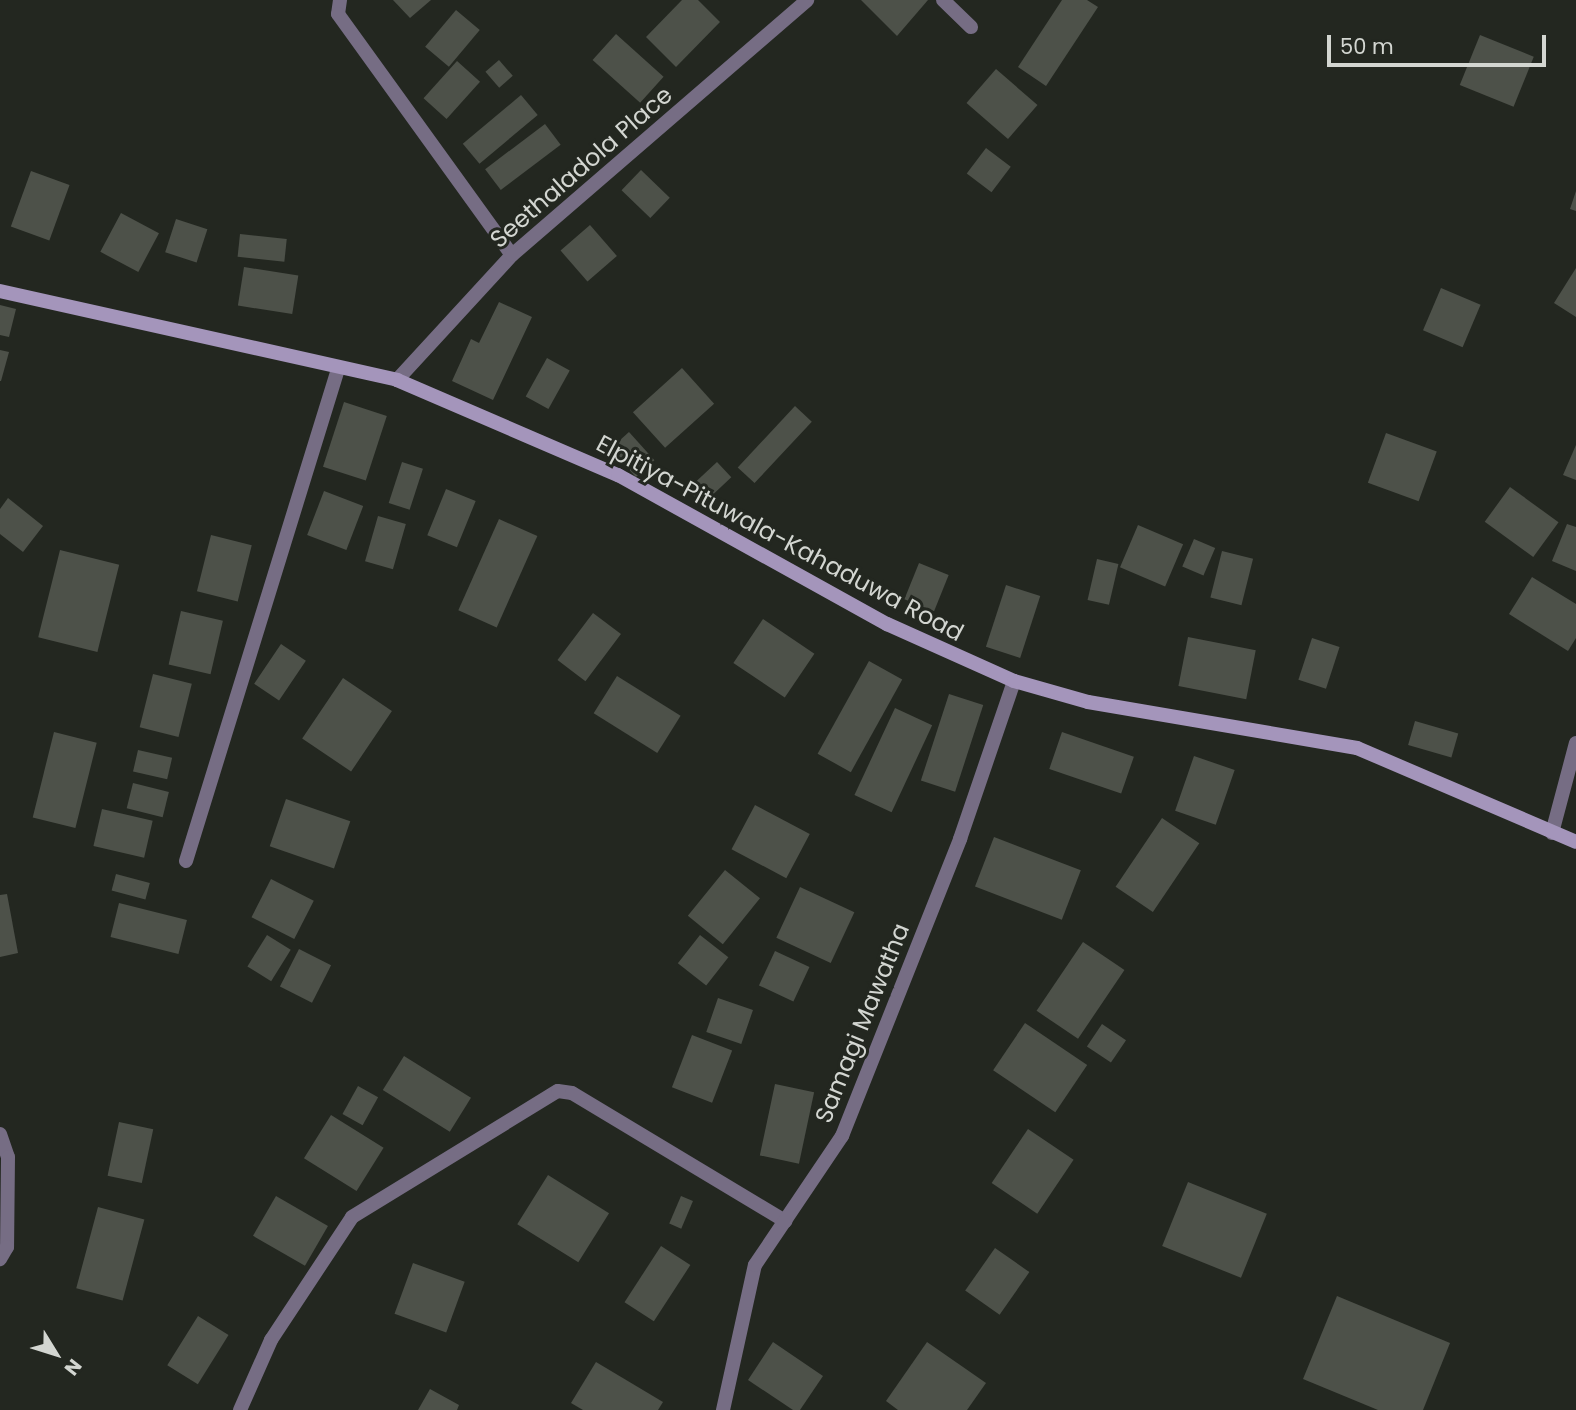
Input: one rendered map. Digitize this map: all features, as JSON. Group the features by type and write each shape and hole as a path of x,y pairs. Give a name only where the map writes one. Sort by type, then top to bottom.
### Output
{"street":[{"path":"341,0 338,14 512,255"},
{"name":"Seethaladola Place","path":"397,380 512,255 807,0"},
{"path":"943,0 971,27"},
{"name":"Elpitiya-Pituwala-Kahaduwa Road","path":"0,291 338,369 397,380 618,475 887,624 1014,681 1088,702 1357,748 1576,842"},
{"path":"186,861 338,369"},
{"name":"Samagi Mawatha","path":"723,1410 755,1265 842,1136 960,839 1014,681"},
{"path":"1552,833 1576,743"},
{"path":"240,1410 271,1340 352,1217 558,1091 572,1093 785,1221"},
{"path":"0,1133 8,1157 7,1247 0,1259"}],"building":[{"path":"393,0 431,0 410,18"},
{"path":"682,0 698,0 720,22 676,67 646,37"},
{"path":"861,0 928,0 897,36"},
{"path":"1062,0 1087,0 1098,7 1046,86 1018,67"},
{"path":"456,10 480,30 449,67 425,47"},
{"path":"616,34 664,77 640,103 593,60"},
{"path":"1480,35 1534,57 1514,107 1460,85"},
{"path":"499,60 513,76 499,88 485,72"},
{"path":"457,61 480,82 447,119 424,98"},
{"path":"996,69 1038,105 1008,139 966,103"},
{"path":"521,95 538,115 479,164 463,144"},
{"path":"545,124 561,145 501,190 485,169"},
{"path":"986,148 1011,167 991,192 967,174"},
{"path":"641,170 670,198 650,218 622,190"},
{"path":"31,171 70,185 49,240 11,226"},
{"path":"1576,191 1576,211 1570,209"},
{"path":"121,213 159,233 138,272 100,252"},
{"path":"176,219 207,229 197,262 165,252"},
{"path":"590,225 617,256 587,282 561,251"},
{"path":"240,234 287,239 284,262 238,257"},
{"path":"244,267 298,276 292,314 238,306"},
{"path":"1576,268 1576,317 1554,303"},
{"path":"1441,288 1481,305 1463,347 1423,330"},
{"path":"499,302 532,317 493,400 452,381 471,339 479,343"},
{"path":"0,305 16,309 9,337 0,335"},
{"path":"0,350 9,352 1,381 0,381"},
{"path":"547,358 570,371 548,409 526,396"},
{"path":"682,368 714,404 665,448 633,412"},
{"path":"344,402 387,416 366,481 323,467"},
{"path":"795,406 812,422 755,483 738,467"},
{"path":"629,432 654,460 636,477 610,449"},
{"path":"1386,433 1437,451 1419,501 1368,483"},
{"path":"1576,445 1576,480 1563,475"},
{"path":"402,462 423,469 410,510 389,503"},
{"path":"717,462 731,477 702,505 688,489"},
{"path":"1510,487 1559,522 1533,557 1485,522"},
{"path":"446,489 476,501 457,547 427,535"},
{"path":"324,491 363,506 346,550 307,535"},
{"path":"8,498 43,526 23,552 0,534 0,509"},
{"path":"378,516 406,524 393,569 365,561"},
{"path":"499,519 537,536 497,627 458,610"},
{"path":"1567,524 1576,527 1576,571 1552,561"},
{"path":"1138,525 1183,544 1165,586 1120,567"},
{"path":"211,535 252,545 238,601 197,591"},
{"path":"1194,539 1215,548 1203,576 1182,567"},
{"path":"60,550 119,565 97,652 38,637"},
{"path":"1222,551 1253,559 1241,605 1210,598"},
{"path":"1097,559 1118,564 1109,605 1088,600"},
{"path":"919,563 949,575 934,611 904,599"},
{"path":"1532,577 1576,604 1576,638 1568,651 1509,614"},
{"path":"1006,585 1040,596 1020,658 986,647"},
{"path":"181,611 223,621 211,674 169,665"},
{"path":"593,613 621,634 585,681 557,660"},
{"path":"763,619 814,654 785,698 733,663"},
{"path":"1188,637 1256,650 1246,699 1178,686"},
{"path":"1312,638 1340,647 1326,689 1298,680"},
{"path":"281,644 306,661 279,701 254,684"},
{"path":"869,661 902,679 851,772 818,754"},
{"path":"153,674 192,684 179,737 140,727"},
{"path":"617,676 681,716 657,753 594,713"},
{"path":"343,678 392,711 351,772 302,739"},
{"path":"949,694 983,705 955,792 921,781"},
{"path":"895,708 932,725 892,812 854,795"},
{"path":"1415,721 1458,733 1451,757 1408,745"},
{"path":"54,732 97,743 75,828 33,817"},
{"path":"1062,732 1134,757 1121,794 1049,769"},
{"path":"138,750 172,758 167,779 133,771"},
{"path":"1194,756 1235,770 1216,825 1175,811"},
{"path":"133,783 169,792 163,817 127,808"},
{"path":"286,799 350,821 334,868 270,846"},
{"path":"755,805 810,834 786,878 732,849"},
{"path":"102,809 153,821 144,858 93,846"},
{"path":"1162,818 1199,843 1153,912 1116,887"},
{"path":"994,837 1081,870 1062,920 975,886"},
{"path":"725,870 760,898 723,944 688,916"},
{"path":"116,874 150,883 145,899 112,890"},
{"path":"271,879 314,901 294,939 251,917"},
{"path":"800,887 854,912 831,963 776,938"},
{"path":"7,894 18,953 0,957 0,895"},
{"path":"119,903 187,920 178,954 111,937"},
{"path":"267,935 291,950 271,981 247,966"},
{"path":"700,935 728,957 706,986 678,963"},
{"path":"1083,942 1124,970 1078,1039 1037,1011"},
{"path":"299,949 331,965 312,1003 280,986"},
{"path":"775,951 809,967 793,1001 759,985"},
{"path":"718,998 753,1010 741,1044 706,1032"},
{"path":"1025,1023 1087,1065 1055,1112 993,1070"},
{"path":"1102,1024 1126,1040 1111,1063 1087,1046"},
{"path":"692,1035 732,1050 712,1103 672,1087"},
{"path":"404,1056 471,1098 450,1132 383,1090"},
{"path":"775,1084 814,1092 799,1164 760,1155"},
{"path":"358,1086 378,1097 363,1125 342,1114"},
{"path":"331,1115 384,1148 357,1191 304,1158"},
{"path":"119,1122 153,1129 142,1183 108,1176"},
{"path":"1028,1129 1074,1160 1037,1214 992,1183"},
{"path":"548,1175 609,1213 578,1262 517,1224"},
{"path":"1188,1182 1267,1214 1241,1278 1162,1246"},
{"path":"276,1196 328,1226 305,1266 253,1236"},
{"path":"681,1196 693,1201 681,1229 669,1224"},
{"path":"98,1207 144,1219 123,1301 76,1288"},
{"path":"661,1246 690,1265 654,1321 625,1302"},
{"path":"995,1248 1029,1272 1000,1315 965,1291"},
{"path":"413,1263 465,1282 446,1333 395,1314"},
{"path":"1337,1296 1450,1343 1423,1410 1378,1410 1303,1379"},
{"path":"198,1316 229,1335 198,1384 167,1365"},
{"path":"773,1342 823,1376 800,1410 793,1410 748,1380"},
{"path":"927,1342 986,1383 967,1410 898,1410 886,1401"},
{"path":"596,1362 663,1402 658,1410 583,1410 571,1403"},
{"path":"430,1389 459,1405 457,1410 418,1410"}]}
